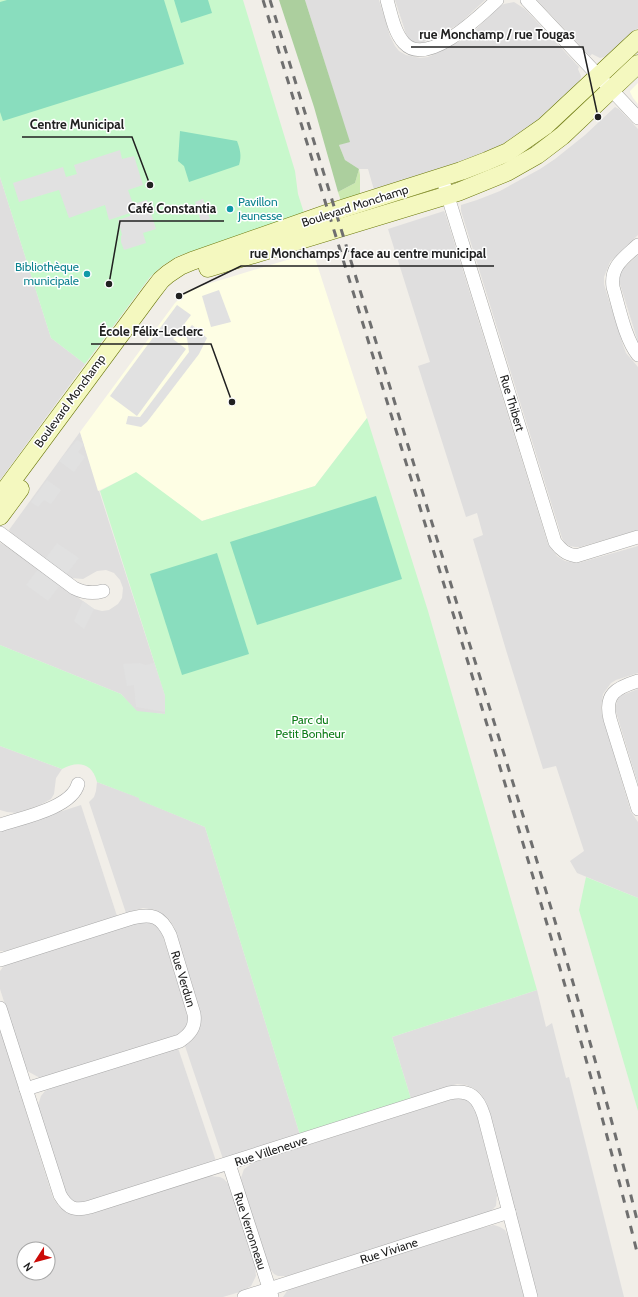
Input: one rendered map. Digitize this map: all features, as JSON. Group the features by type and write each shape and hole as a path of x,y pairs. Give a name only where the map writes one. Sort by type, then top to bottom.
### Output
{"street":[{"path":"387,0 401,39 408,47 421,50 432,47 453,36 470,24 496,0"},
{"path":"527,0 638,118"},
{"name":"Boulevard Monchamp","path":"0,497 151,293 161,280 168,274 180,266 203,257 329,213 442,177 508,152 549,122 638,39"},
{"name":"Boulevard Monchamp","path":"0,516 159,299 180,280 195,272 302,239 341,229 448,195 508,172 537,155 562,136 638,64"},
{"name":"Rue Thibert","path":"442,177 555,542 564,552 569,555 576,556 638,537"},
{"path":"638,245 616,267 612,280 628,337 638,355"},
{"path":"0,533 74,588 85,592 103,591"},
{"path":"638,681 615,690 608,706 610,719 638,809"},
{"path":"0,824 56,807 73,794 78,784"},
{"name":"Rue Verdun","path":"0,960 142,915 154,916 159,919 170,936 194,1014 195,1019 191,1032 180,1041 26,1089"},
{"name":"Rue Villeneuve","path":"0,1008 58,1191 64,1203 76,1209 86,1208 229,1164 449,1094 458,1092 472,1095 481,1107 530,1297"},
{"name":"Rue Verronneau","path":"229,1164 270,1293"},
{"name":"Rue Viviane","path":"244,1297 270,1293 509,1212"}],"shaded area":[{"path":"305,0 379,0 390,36 395,46 399,51 406,55 420,58 435,54 462,40 473,32 499,7 504,4 514,2 525,9 579,67 578,69 581,76 580,80 550,111 512,139 499,146 474,158 374,190 368,169 359,169 345,160 339,145 349,141"},
{"path":"395,0 485,0 459,24 434,38 421,43 411,41 407,37"},
{"path":"537,0 638,0 638,28 608,56 600,58 592,54 590,56"},
{"path":"638,83 638,104 630,91"},
{"path":"615,107 619,109 638,129 638,235 610,262 604,277 604,284 626,353 638,367 638,530 580,547 575,547 565,543 562,538 461,211 461,205 500,191 540,169 585,135"},
{"path":"120,150 122,159 134,156 143,185 128,190 133,204 147,200 156,229 143,233 146,243 124,250 121,242 122,235 118,220 130,216 130,213 109,220 105,205 69,218 59,190 19,202 13,183 63,167 66,177 77,174 74,165"},
{"path":"0,177 51,338 85,364 0,480"},
{"path":"203,199 210,219 201,222 195,202"},
{"path":"444,211 548,544 557,556 565,561 578,563 638,546 638,673 611,683 603,694 601,708 631,812 638,822 638,898 577,873 570,861 584,851 556,766 543,769 473,539 483,535 477,513 466,517 418,366 430,362 388,229"},
{"path":"313,252 367,418 315,486 202,521 136,473 98,491 80,432 175,303 188,290"},
{"path":"638,255 638,342 619,281 620,274 623,269"},
{"path":"219,290 231,322 211,327 202,296"},
{"path":"177,305 191,315 173,339 186,349 137,416 110,396"},
{"path":"192,325 207,338 199,354 147,422 141,427 126,424 128,416 140,417 189,352 187,338 184,335"},
{"path":"80,432 165,696 165,714 137,712 121,694 0,645 0,543 94,609 102,611 109,610 118,604 122,598 123,588 120,580 114,573 106,570 97,571 83,579 71,578 12,534 9,530"},
{"path":"77,440 84,444 78,452 85,457 74,472 59,461"},
{"path":"47,480 61,490 51,504 44,500 38,507 31,502"},
{"path":"57,543 79,558 66,575 45,559"},
{"path":"38,569 60,585 48,601 26,585"},
{"path":"83,601 94,609 84,629 74,621"},
{"path":"139,663 145,665 154,663 165,696 165,712 136,707 134,685 127,686 123,664"},
{"path":"638,689 638,784 616,712 616,706 620,696"},
{"path":"0,746 62,769 56,778 54,794 51,799 40,805 17,813 0,810"},
{"path":"97,782 140,798 140,800 205,827 300,1135 223,1159 185,1046 194,1038 198,1031 201,1024 201,1015 174,927 169,919 155,910 143,908 126,913 89,802 94,797"},
{"path":"81,805 117,916 6,951 0,951 0,831"},
{"path":"142,921 154,923 162,933 188,1015 186,1028 177,1035 40,1078 29,1072 25,1067 0,989 0,971 9,963"},
{"path":"537,990 546,1027 552,1023 566,1078 569,1077 624,1297 537,1297 488,1110 481,1094 466,1085 457,1084 411,1099 392,1037"},
{"path":"0,1029 53,1198 63,1210 74,1215 86,1215 210,1176 224,1179 230,1186 255,1266 256,1276 251,1286 243,1291 223,1297 0,1297"},
{"path":"178,1048 216,1161 104,1197 78,1203 72,1201 64,1191 38,1105 41,1096 45,1091 52,1088"},
{"path":"456,1098 467,1100 475,1108 497,1195 496,1206 492,1210 487,1213 287,1276 278,1276 274,1274 268,1266 243,1186 241,1178 244,1169 254,1162"},
{"path":"494,1225 505,1230 508,1236 524,1297 283,1297 287,1291 291,1289"}],"green space":[{"path":"0,0 243,0 295,171 298,194 304,213 178,256 162,266 150,277 85,364 51,338 0,177"},
{"path":"7,0 164,0 184,64 3,121 0,112 0,2"},
{"path":"174,0 208,0 212,13 181,23"},
{"path":"279,0 305,0 350,142 339,145 345,160 359,169 355,183 338,192 314,107"},
{"path":"180,131 237,141 240,153 239,165 189,182 184,166 178,161"},
{"path":"359,169 360,195 341,201 338,192 355,183"},
{"name":"Parc du Petit Bonheur","path":"367,418 428,611 537,990 392,1037 411,1099 300,1135 205,827 139,800 139,798 97,782 92,770 83,765 78,764 62,769 0,746 0,645 121,694 137,711 165,714 165,696 100,491 136,472 202,521 315,486"},
{"path":"376,496 402,579 257,625 230,542"},
{"path":"217,553 249,654 182,675 150,574"},
{"path":"586,877 638,898 638,1111 579,910"}],"railway":[{"path":"263,0 528,859 596,1096 638,1256"},
{"path":"270,0 555,921 619,1148 638,1224"}],"place":[{"name":"rue Monchamp / rue Tougas","path":"598,117"},
{"name":"Centre Municipal","path":"150,185"},
{"name":"Pavillon Jeunesse","path":"230,209"},
{"name":"Bibliothèque municipale","path":"87,274"},
{"name":"Café Constantia","path":"109,284"},
{"name":"rue Monchamps / face au centre municipal","path":"179,296"},
{"name":"École Félix-Leclerc","path":"232,402"}]}
